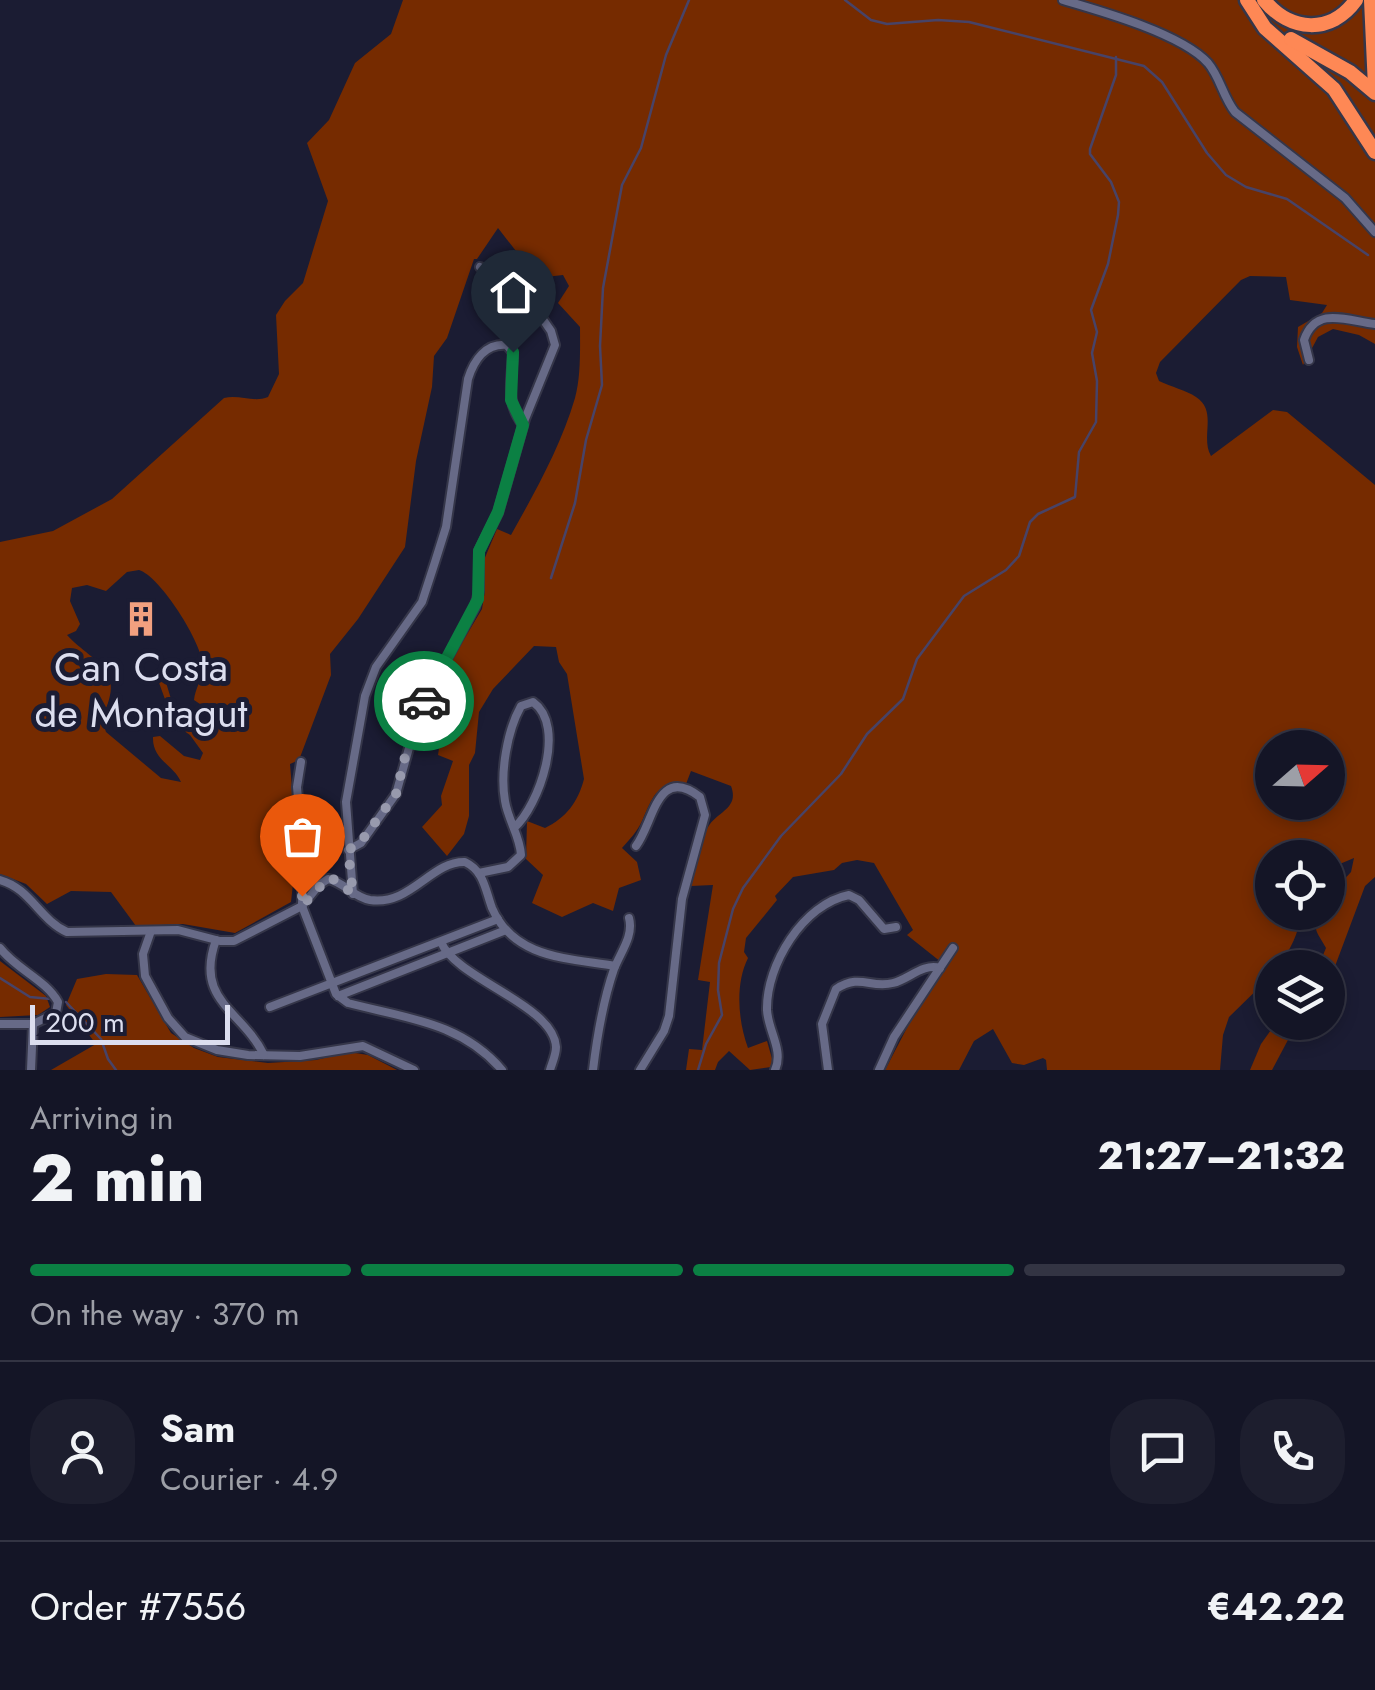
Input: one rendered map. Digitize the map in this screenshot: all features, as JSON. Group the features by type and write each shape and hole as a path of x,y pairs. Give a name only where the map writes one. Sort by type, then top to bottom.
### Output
{"highway":[{"path":"1247,0 1265,28 1334,89 1375,152"},
{"path":"1264,0 1282,18 1308,26 1336,20 1356,0"},
{"path":"1371,0 1375,86"},
{"path":"1258,15 1289,38 1375,86"}],"street":[{"path":"1063,0 1121,16 1190,49 1208,63 1235,112 1345,198 1375,232"},
{"path":"348,850 360,843 396,794 420,709 475,607 479,551 498,512 523,425 554,352 554,338 519,288 480,267"},
{"path":"1309,360 1304,340 1310,327 1323,318 1343,317 1375,324"},
{"path":"353,894 345,822 348,777 369,680 422,602 446,527 468,378 482,353 496,344 508,345 513,352 511,400 523,425"},
{"path":"479,873 498,871 518,860 520,849 514,828 504,791 506,759 518,710 533,702 544,714 549,747 542,778 514,828"},
{"path":"301,762 297,787 303,854 302,906 330,984 348,1003 442,1025 477,1046 502,1070"},
{"path":"636,846 663,793 680,788 700,797 705,815 682,900 669,1016 640,1070"},
{"path":"0,880 20,888 49,920 67,932 188,931 216,940 240,938 302,906 328,878 353,894 373,900 390,899 455,862 465,862 479,873 506,930 524,945 548,956 615,966"},
{"path":"775,1070 779,1055 769,1024 768,997 780,960 800,927 830,902 848,895 859,900 884,928 896,927"},
{"path":"270,1008 498,918"},
{"path":"593,1070 615,966 632,924 630,918"},
{"path":"338,996 506,930"},
{"path":"151,931 142,969 179,1033 216,1050 264,1056 300,1056 363,1046 414,1070"},
{"path":"216,940 209,963 213,990 264,1056"},
{"path":"441,942 446,953 510,996 548,1029 556,1046 550,1070"},
{"path":"0,948 55,996 56,1013 33,1024 0,1024"},
{"path":"879,1070 894,1037 953,948"},
{"path":"828,1070 822,1024 836,989 856,980 891,984 930,966 940,968"},
{"path":"31,1070 33,1024"}],"shaded area":[{"path":"403,0 1375,0 1375,344 1359,335 1333,329 1318,337 1303,365 1297,347 1298,327 1322,313 1327,305 1290,300 1286,277 1250,276 1241,280 1160,362 1156,373 1159,381 1203,403 1211,456 1273,410 1287,412 1375,485 1375,877 1365,886 1341,950 1325,950 1317,930 1345,930 1345,879 1354,858 1345,862 1345,840 1255,840 1255,930 1297,930 1288,950 1255,950 1255,992 1229,1017 1220,1070 1047,1070 1043,1058 1024,1065 1012,1063 993,1029 974,1041 959,1070 885,1070 946,966 907,935 913,930 874,863 857,860 842,863 834,870 793,877 746,938 744,952 748,958 739,1003 742,1026 748,1048 767,1041 771,1067 750,1070 729,1051 715,1070 686,1070 689,1049 702,1050 710,982 698,980 713,885 691,886 703,837 710,824 731,804 731,786 691,771 686,784 668,786 656,793 638,829 622,848 637,862 641,880 619,888 613,911 593,903 562,917 532,903 543,875 526,859 527,821 545,828 559,819 575,802 584,779 567,674 556,647 534,646 493,689 479,712 475,753 469,765 469,816 464,834 447,856 422,827 442,805 441,796 453,761 438,755 448,687 438,683 482,609 484,560 497,529 511,535 555,451 575,398 579,372 580,327 558,303 569,286 563,275 537,278 498,228 474,259 447,338 434,356 405,547 330,654 331,675 299,760 290,764 297,848 291,902 235,933 183,924 136,926 111,892 71,891 47,904 26,884 0,874 0,542 53,531 112,499 224,398 268,397 279,374 276,315 303,283 328,201 307,143 329,120 355,63 391,34","holes":["139,570 169,598 197,645 203,669 194,700 208,703 214,713 205,722 189,722 174,709 165,679 158,680 174,724 190,735 203,753 200,760 184,756 160,736 153,737 156,751 181,782 161,778 106,732 104,717 111,690 108,676 67,635 80,624 70,601 72,588 87,585 106,591 127,572"]},
{"path":"0,961 46,996 50,1007 38,1015 0,1017"},
{"path":"106,974 137,975 171,1033 218,1057 268,1063 316,1060 349,1052 368,1055 397,1070 51,1070 96,1044 66,1005 77,979"},
{"path":"1264,1040 1288,1040 1272,1070 1250,1070"}],"waterway":[{"path":"551,578 575,503 586,440 602,385 603,288 622,185 641,148 666,55 689,0"},
{"path":"845,0 871,20 887,24 969,22 1144,66 1162,82 1207,153 1226,175 1246,187 1287,199 1368,255"},
{"path":"698,1070 706,1044 722,1015 719,963 733,909 743,888 781,836 841,774 867,734 903,699 917,659 964,596 1006,570 1019,556 1030,522 1038,514 1075,497 1079,452 1096,422 1097,381 1092,353 1097,332 1091,310 1108,264 1119,202 1090,149 1116,75 1116,57"},
{"path":"0,978 30,997 51,999"},
{"path":"66,1002 101,1039 116,1070"}],"way so far":[{"path":"302,896 302,906 328,878 353,894 348,850 360,843 396,794 411,732 424,701"}],"place":[{"name":"Can Costa de Montagut","path":"141,619"}],"route":[{"path":"424,701 478,599 479,551 498,512 516,453 523,425 509,389 513,352"}]}
